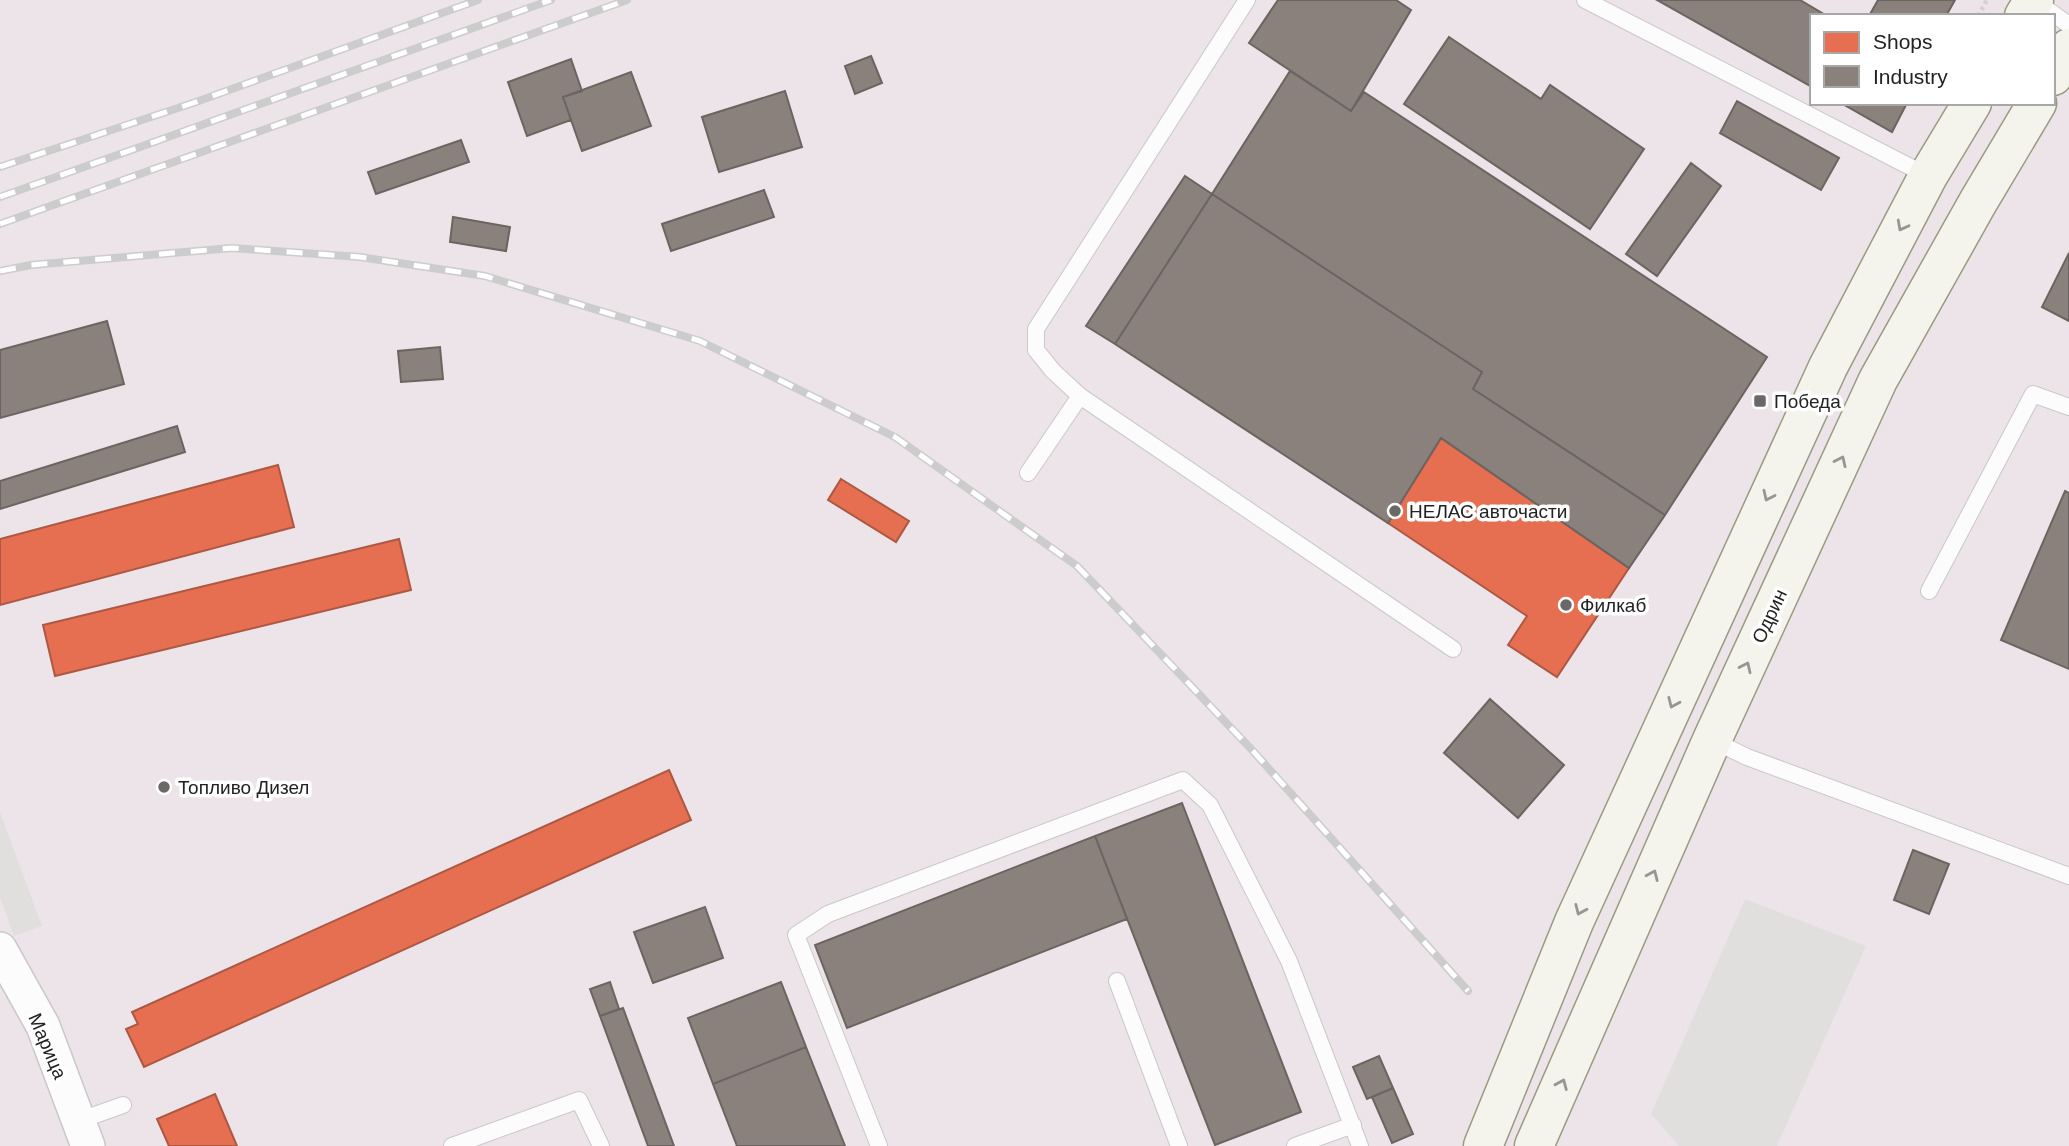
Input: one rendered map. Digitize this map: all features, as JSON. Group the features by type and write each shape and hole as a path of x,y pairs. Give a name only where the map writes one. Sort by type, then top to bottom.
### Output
{"main road":[{"path":"2055,72 2069,48"},
{"path":"1483,1146 1574,922 1828,367 1928,176 1971,105"},
{"name":"Одрин","path":"1534,1146 1712,740 1878,380 2036,105"}],"street":[{"name":"Марица","path":"0,950 43,1026 83,1134"}],"lane":[{"path":"1247,0 1036,329 1036,350 1053,372 1080,396 1453,649"},
{"path":"1585,0 1928,176"},
{"path":"2034,0 2054,14"},
{"path":"1929,591 2033,394 2069,407"},
{"path":"1028,473 1080,396"},
{"path":"1712,740 1746,757 2069,876"},
{"path":"879,1146 796,935 828,914 1183,780 1210,804 1289,961 1360,1146"},
{"path":"1117,981 1179,1146"},
{"path":"452,1146 579,1100 601,1146"},
{"path":"83,1134 123,1105"},
{"path":"1295,1146 1353,1125"}],"shaded area":[{"path":"0,0 2069,0 2069,1146 0,1146"},
{"path":"0,812 42,926 14,936 0,897"},
{"path":"1745,899 1866,946 1777,1146 1679,1146 1651,1114"}],"building: Shops":[{"path":"1441,438 1629,568 1557,677 1508,645 1527,616 1388,523"},
{"path":"278,465 294,527 0,605 0,539"},
{"path":"841,479 909,521 896,542 828,500"},
{"path":"399,539 411,590 55,676 43,625"},
{"path":"669,770 691,820 144,1067 126,1029 138,1024 132,1012"},
{"path":"215,1094 237,1146 169,1146 157,1119"}],"building: Industry":[{"path":"1278,0 1396,0 1411,10 1351,111 1249,43"},
{"path":"1657,0 1800,0 1824,14 1810,14 1810,86"},
{"path":"1878,0 1955,0 1947,14 1870,14"},
{"path":"1449,37 1541,99 1550,85 1644,149 1590,229 1404,104"},
{"path":"871,56 882,83 855,94 845,66"},
{"path":"571,59 582,91 563,97 571,120 527,136 508,82"},
{"path":"1290,71 1351,111 1364,92 1767,357 1665,515 1473,389 1482,372 1212,194"},
{"path":"631,72 651,126 582,151 563,97"},
{"path":"785,91 802,147 719,172 702,117"},
{"path":"1737,101 1839,158 1821,190 1720,133"},
{"path":"1845,105 1906,105 1892,132"},
{"path":"461,140 469,162 376,194 368,172"},
{"path":"1691,163 1721,186 1657,276 1626,254"},
{"path":"1185,176 1212,194 1115,344 1086,326"},
{"path":"764,190 774,217 671,251 662,224"},
{"path":"1212,194 1482,372 1473,389 1665,515 1629,568 1441,438 1388,523 1115,344"},
{"path":"453,217 510,227 506,251 450,242"},
{"path":"2069,253 2069,321 2042,307"},
{"path":"107,321 124,384 0,418 0,350"},
{"path":"440,347 443,379 401,382 398,351"},
{"path":"177,426 185,452 0,509 0,481"},
{"path":"2065,491 2069,493 2069,669 2001,640"},
{"path":"1490,699 1564,765 1518,818 1444,753"},
{"path":"1182,803 1301,1112 1215,1145 1095,836"},
{"path":"1095,836 1127,919 847,1028 815,945"},
{"path":"1913,850 1949,864 1929,914 1894,900"},
{"path":"705,907 723,958 653,983 634,932"},
{"path":"610,982 619,1009 600,1016 590,989"},
{"path":"781,982 806,1047 713,1084 688,1018"},
{"path":"623,1008 674,1146 648,1146 600,1016"},
{"path":"806,1047 845,1146 737,1146 713,1084"},
{"path":"1379,1056 1393,1088 1367,1099 1353,1067"},
{"path":"1393,1088 1413,1134 1392,1143 1372,1097"}],"railway":[{"path":"0,167 193,103 478,0"},
{"path":"0,197 551,0"},
{"path":"0,224 627,0"},
{"path":"0,271 31,265 232,248 360,257 485,276 700,341 895,437 1077,566 1253,751 1468,991"}],"place":[{"name":"Победа","path":"1760,401"},
{"name":"НЕЛАС авточасти","path":"1395,511"},
{"name":"Филкаб","path":"1566,605"},
{"name":"Топливо Дизел","path":"164,787"}]}
